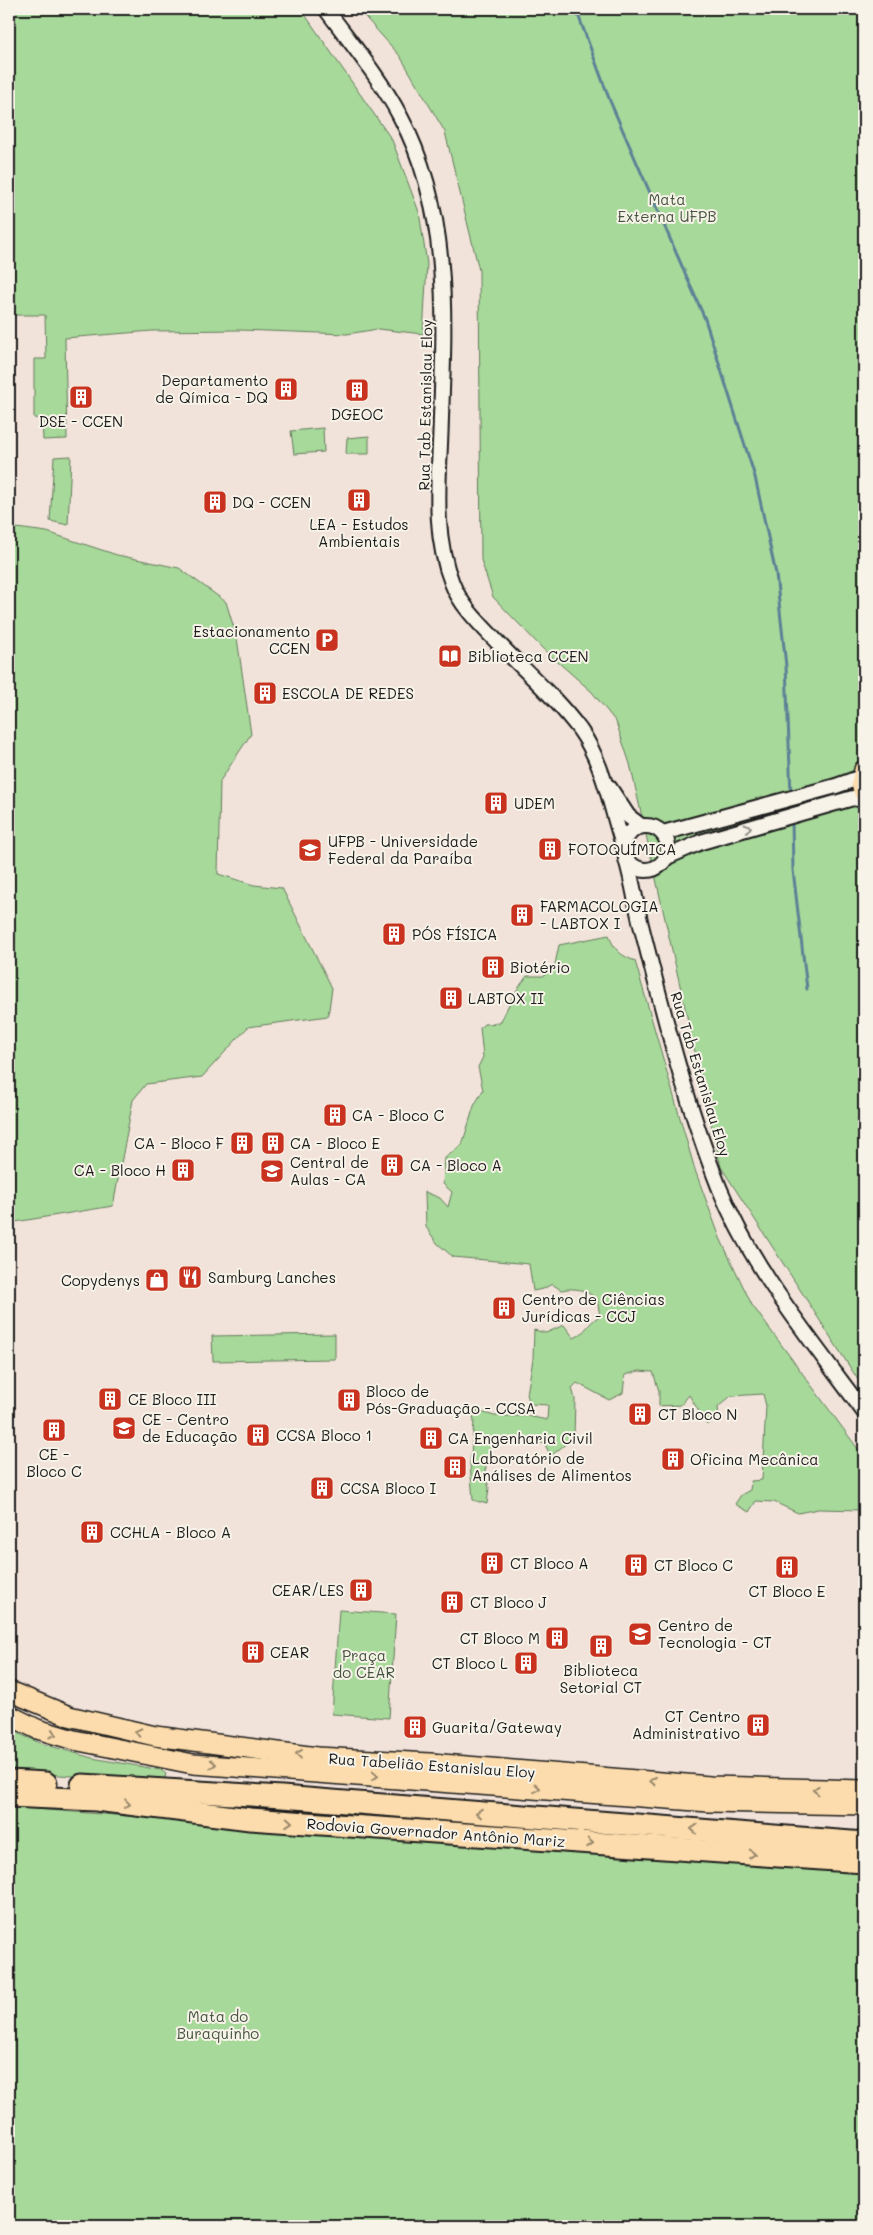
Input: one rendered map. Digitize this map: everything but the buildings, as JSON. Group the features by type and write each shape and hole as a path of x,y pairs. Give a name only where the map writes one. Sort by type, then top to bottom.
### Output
{"highway":[{"name":"Rodovia Governador Antônio Mariz","path":"9,1781 282,1797 864,1843"},
{"name":"Rodovia Governador Antônio Mariz","path":"9,1796 96,1800 250,1819 864,1862"}],"main road":[{"name":"Rua Tabelião Estanislau Eloy","path":"9,1691 69,1716 155,1736 317,1757 430,1763 710,1786 864,1790"},
{"name":"Rua Tabelião Estanislau Eloy","path":"9,1715 37,1729 74,1740 193,1764 709,1802 864,1805"}],"street":[{"name":"Rua Tab Estanislau Eloy","path":"326,9 374,75 401,117 418,159 434,210 442,265 444,329 439,525 452,584 481,626 555,701 580,731 592,752 602,777 625,853 638,914 694,1118 720,1188 748,1245 784,1302 864,1412"},
{"name":"Rua Tab Estanislau Eloy","path":"602,777 628,816 641,826"},
{"path":"663,833 863,780"},
{"path":"667,857 668,844 663,833 653,826 641,826 631,832 625,853 634,868 646,871 658,867 667,857 701,842 853,798 864,800"},
{"name":"Rua Tab Estanislau Eloy","path":"638,914 640,887 646,871"}],"green space":[{"path":"9,9 301,9 392,140 419,212 427,264 423,334 378,329 347,334 240,330 152,331 65,338 67,439 43,440 42,419 34,418 34,359 46,359 45,315 9,315"},
{"name":"Mata Externa UFPB","path":"358,9 864,9 864,1389 721,1167 630,764 616,722 592,692 543,649 493,597 481,560 479,270 445,132 400,56"},
{"path":"323,428 324,452 294,454 291,431"},
{"path":"369,436 369,454 346,454 347,438"},
{"path":"71,456 68,525 50,521 54,457"},
{"path":"9,527 47,532 117,555 179,568 226,602 237,638 251,734 220,781 218,874 254,885 282,888 332,988 328,1016 248,1027 202,1077 146,1084 133,1100 113,1206 9,1223"},
{"path":"609,935 618,951 625,957 635,961 695,1170 720,1238 752,1305 864,1457 864,1552 862,1510 818,1509 798,1513 774,1502 756,1501 749,1512 735,1504 741,1495 750,1490 751,1481 762,1480 766,1406 763,1394 731,1396 718,1407 719,1416 707,1425 689,1395 681,1405 659,1406 659,1391 653,1372 639,1371 625,1375 623,1393 609,1400 577,1383 572,1388 575,1399 574,1437 551,1456 544,1443 492,1442 485,1471 489,1488 487,1504 473,1500 470,1464 474,1422 472,1409 494,1416 528,1416 547,1420 548,1405 530,1404 527,1394 533,1359 534,1330 546,1333 564,1325 574,1338 600,1316 597,1299 585,1291 576,1289 561,1290 552,1284 543,1289 533,1291 529,1264 453,1257 437,1243 426,1227 425,1192 440,1198 448,1207 452,1192 443,1184 445,1158 462,1145 474,1106 483,1090 478,1067 483,1057 480,1028 484,1024 500,1023 514,994 527,976 543,976 554,969 559,945"},
{"path":"335,1334 335,1359 213,1361 212,1336"},
{"name":"Praça do CEAR","path":"339,1610 396,1614 389,1718 332,1714"},
{"path":"9,1729 40,1743 92,1758 161,1770 166,1774 164,1781 149,1782 9,1771"},
{"name":"Mata do Buraquinho","path":"9,1807 864,1872 864,2226 9,2226"}],"waterway":[{"path":"576,9 610,101 705,319 755,477 776,574 786,666 791,795"},
{"path":"792,821 793,870 807,989"}],"place":[{"name":"Departamento de Qímica - DQ","path":"286,389"},
{"name":"DGEOC","path":"357,390"},
{"name":"DSE - CCEN","path":"81,397"},
{"name":"LEA - Estudos Ambientais","path":"359,500"},
{"name":"DQ - CCEN","path":"215,502"},
{"name":"Estacionamento CCEN","path":"327,640"},
{"name":"Biblioteca CCEN","path":"450,656"},
{"name":"ESCOLA DE REDES","path":"265,693"},
{"name":"UDEM","path":"496,803"},
{"name":"FOTOQUÍMICA","path":"550,849"},
{"name":"UFPB - Universidade Federal da Paraíba","path":"310,850"},
{"name":"FARMACOLOGIA - LABTOX I","path":"522,915"},
{"name":"PÓS FÍSICA","path":"394,934"},
{"name":"Biotério","path":"493,967"},
{"name":"LABTOX II","path":"451,998"},
{"name":"CA - Bloco C","path":"335,1115"},
{"name":"CA - Bloco F","path":"242,1143"},
{"name":"CA - Bloco E","path":"273,1143"},
{"name":"CA - Bloco A","path":"392,1165"},
{"name":"CA - Bloco H","path":"183,1170"},
{"name":"Central de Aulas - CA","path":"272,1171"},
{"name":"Samburg Lanches","path":"190,1277"},
{"name":"Copydenys","path":"157,1280"},
{"name":"Centro de Ciências Jurídicas - CCJ","path":"504,1308"},
{"name":"CE Bloco III","path":"110,1399"},
{"name":"Bloco de Pós-Graduação - CCSA","path":"349,1400"},
{"name":"CT Bloco N","path":"640,1414"},
{"name":"CE - Centro de Educação","path":"124,1428"},
{"name":"CE - Bloco C","path":"54,1430"},
{"name":"CCSA Bloco 1","path":"258,1435"},
{"name":"CA Engenharia Civil","path":"431,1438"},
{"name":"Oficina Mecânica","path":"673,1459"},
{"name":"Laboratório de Análises de Alimentos","path":"455,1467"},
{"name":"CCSA Bloco I","path":"322,1488"},
{"name":"CCHLA - Bloco A","path":"92,1532"},
{"name":"CT Bloco A","path":"492,1563"},
{"name":"CT Bloco C","path":"636,1565"},
{"name":"CT Bloco E","path":"787,1567"},
{"name":"CEAR/LES","path":"361,1590"},
{"name":"CT Bloco J","path":"452,1602"},
{"name":"Centro de Tecnologia - CT","path":"640,1634"},
{"name":"CT Bloco M","path":"557,1638"},
{"name":"Biblioteca Setorial CT","path":"601,1646"},
{"name":"CEAR","path":"253,1652"},
{"name":"CT Bloco L","path":"526,1663"},
{"name":"CT Centro Administrativo","path":"758,1725"},
{"name":"Guarita/Gateway","path":"415,1727"}]}
